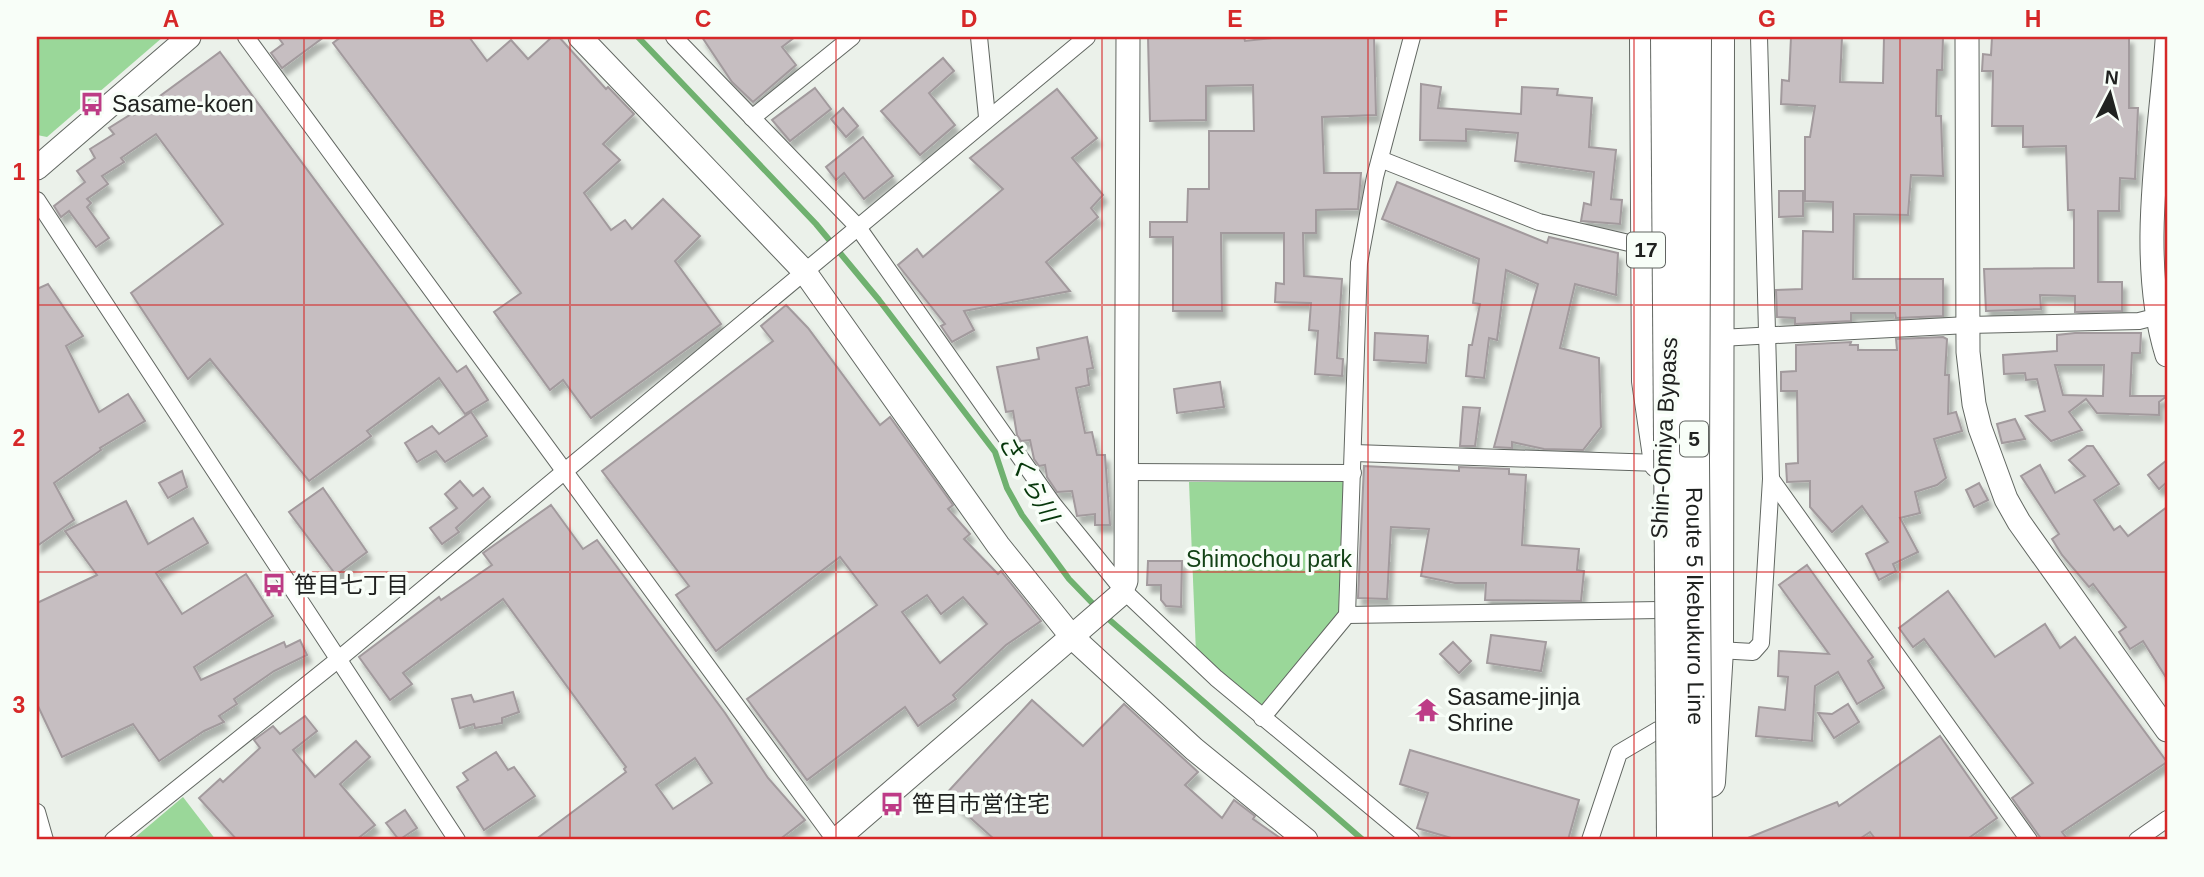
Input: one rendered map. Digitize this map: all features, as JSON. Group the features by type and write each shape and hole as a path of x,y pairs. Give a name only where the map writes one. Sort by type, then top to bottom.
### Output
{"highway":[{"name":"17","path":"1645,37 1647,381 1659,463"},
{"name":"Route 5 Ikebukuro Line","path":"1666,37 1672,840"},
{"name":"Shin-Omiya Bypass","path":"1658,840 1659,463 1672,301 1677,139 1676,37"},
{"name":"Shin-Omiya Bypass","path":"1686,37 1691,298 1706,594 1711,840"},
{"name":"Route 5 Ikebukuro Line","path":"1696,37 1694,461 1697,840"},
{"name":"17","path":"1710,782 1718,650 1719,37"}],"street":[{"path":"37,168 189,37"},
{"path":"246,37 836,840 1121,592 1128,569 1128,37"},
{"path":"580,37 804,271 998,545 1194,749 1306,840"},
{"path":"674,37 857,226 1053,504 1121,592 1262,718 1411,840"},
{"path":"752,118 852,37"},
{"path":"979,37 987,117"},
{"path":"113,840 340,658 987,117 1087,37"},
{"path":"1262,718 1347,615 1359,263 1380,159 1412,37"},
{"path":"1718,650 1754,652 1761,643 1770,479 1759,37"},
{"path":"1967,37 1968,325 1974,404 1987,452 2006,499 2019,522 2167,730"},
{"path":"2167,41 2152,246 2167,355"},
{"path":"1380,159 1539,222 1646,247"},
{"path":"37,200 457,840"},
{"path":"1720,338 1968,325 2139,321 2162,315"},
{"path":"1354,453 1659,463"},
{"path":"1129,472 1353,473"},
{"path":"1770,479 2029,840"},
{"path":"1347,615 1658,610"},
{"path":"1590,840 1619,753 1658,730"},
{"path":"37,812 46,840"},
{"path":"2137,840 2167,819"}],"green space":[{"path":"37,37 163,37 47,137 37,135"},
{"name":"Shimochou park","path":"1189,482 1347,482 1343,612 1258,709 1196,653"},
{"path":"183,797 216,840 132,840"}],"building":[{"path":"278,37 324,37 282,68 271,53 283,44"},
{"path":"341,37 469,37 487,61 511,40 528,59 552,37 559,37 606,89 608,87 634,114 603,144 620,160 584,193 611,230 625,220 632,229 663,199 700,236 675,261 721,324 591,418 563,380 550,390 494,312 521,293 333,43"},
{"path":"702,37 795,37 782,47 796,65 753,102 732,82"},
{"path":"1148,37 1244,37 1245,41 1281,37 1374,37 1376,115 1322,117 1324,173 1361,173 1358,209 1316,210 1316,233 1303,233 1304,276 1342,279 1337,358 1343,359 1342,376 1315,374 1318,331 1309,330 1311,303 1275,302 1276,283 1284,284 1284,233 1221,233 1222,311 1173,311 1173,237 1150,237 1150,222 1187,222 1188,189 1209,189 1209,131 1254,131 1253,85 1206,86 1206,120 1150,121"},
{"path":"1791,37 1842,37 1840,82 1883,83 1884,37 1943,37 1942,70 1937,70 1936,116 1941,116 1943,176 1911,175 1908,215 1854,214 1853,279 1943,279 1943,316 1896,318 1895,313 1851,313 1851,321 1795,324 1795,318 1777,317 1776,290 1802,289 1803,231 1833,232 1833,202 1805,201 1805,137 1810,137 1815,106 1781,104 1782,80 1789,81"},
{"path":"1992,37 2129,37 2129,108 2138,108 2135,179 2120,178 2119,211 2098,211 2098,282 2122,282 2122,311 2075,312 2075,296 2040,295 2041,309 1986,311 1984,269 2074,268 2074,210 2068,210 2066,146 2023,147 2023,126 1992,126 1993,71 1982,71 1983,54 1991,55"},
{"path":"220,52 457,372 466,366 488,400 465,414 439,378 367,431 371,436 309,481 210,359 188,379 131,293 223,224 156,134 121,158 124,162 102,176 108,184 87,199 91,203 87,207 109,238 96,247 69,211 61,217 54,206 85,182 77,171 95,158 90,149 114,134 109,128 133,113 134,115"},
{"path":"943,58 954,71 929,93 955,125 920,155 881,111"},
{"path":"1421,84 1441,87 1438,108 1521,114 1522,87 1558,89 1557,95 1592,98 1589,147 1616,150 1611,199 1622,200 1620,224 1581,221 1584,203 1591,205 1594,172 1515,161 1518,133 1466,129 1466,141 1420,140"},
{"path":"815,88 831,109 790,141 772,120"},
{"path":"1057,89 1097,138 1072,158 1103,195 1091,208 1098,217 1046,262 1070,291 964,311 974,330 952,342 941,326 945,324 898,265 917,249 923,257 1003,189 970,158"},
{"path":"843,108 858,126 846,137 831,119"},
{"path":"863,137 893,176 864,199 844,173 836,180 826,167"},
{"path":"1397,182 1547,243 1549,237 1618,253 1616,295 1575,284 1560,348 1599,358 1601,427 1583,450 1544,449 1512,442 1512,448 1494,447 1538,284 1506,270 1497,340 1489,338 1484,378 1466,376 1469,345 1472,345 1480,304 1473,303 1479,259 1382,219"},
{"path":"1779,191 1803,191 1803,216 1779,217"},
{"path":"48,284 83,336 66,346 99,412 128,394 145,421 100,448 101,450 54,483 74,520 37,546 37,289"},
{"path":"786,305 808,328 880,425 890,417 953,505 948,509 970,534 964,539 998,574 1001,571 1041,621 1006,645 953,695 956,699 918,726 905,707 807,780 747,699 877,605 840,557 716,651 676,595 689,586 602,471 773,341 761,326","holes":["927,595 941,614 963,597 987,624 940,663 902,612"]},
{"path":"1375,333 1428,336 1426,363 1374,360"},
{"path":"2141,333 2140,353 2132,353 2130,396 2167,396 2159,402 2159,415 2097,413 2086,399 2069,412 2082,430 2051,441 2026,416 2045,411 2037,379 2026,380 2025,373 2004,374 2003,355 2057,351 2057,335","holes":["2055,365 2104,365 2103,396 2063,395"]},
{"path":"1087,337 1093,368 1087,369 1089,385 1076,388 1085,433 1092,432 1097,455 1105,455 1110,525 1095,525 1095,514 1077,516 1072,491 1057,492 1047,477 1045,465 1039,466 1034,459 1030,440 1021,441 1017,435 1013,411 1006,412 997,367 1039,359 1037,348"},
{"path":"1896,339 1947,339 1945,375 1949,375 1948,414 1956,412 1962,431 1934,439 1946,478 1937,485 1915,492 1920,513 1900,518 1918,552 1893,564 1896,571 1879,580 1866,554 1888,542 1862,506 1832,532 1810,507 1810,481 1787,482 1786,464 1798,463 1797,391 1781,391 1781,372 1796,371 1796,345 1851,342 1850,345 1858,345 1858,350 1897,350"},
{"path":"1220,382 1224,407 1177,413 1174,389"},
{"path":"1463,407 1480,408 1475,446 1460,446"},
{"path":"471,412 487,436 445,462 436,451 417,462 405,443 432,426 439,434"},
{"path":"2015,419 2025,439 2002,443 1997,424"},
{"path":"2087,446 2093,446 2119,484 2094,500 2114,530 2120,526 2128,536 2167,507 2167,679 2143,641 2130,649 2119,632 2126,627 2093,584 2089,587 2062,555 2052,539 2059,534 2021,476 2040,465 2055,493 2085,476 2069,460"},
{"path":"2167,460 2167,482 2159,489 2148,475"},
{"path":"1364,466 1459,471 1459,467 1509,469 1509,474 1526,475 1522,545 1579,549 1577,570 1584,571 1581,601 1485,600 1486,583 1455,583 1421,576 1429,529 1391,527 1387,599 1358,598"},
{"path":"182,471 187,487 168,498 159,483"},
{"path":"460,481 473,496 483,488 490,497 456,528 459,532 442,544 430,528 457,508 445,494"},
{"path":"1979,483 1988,500 1974,507 1966,490"},
{"path":"323,488 367,552 336,575 289,512"},
{"path":"126,501 148,544 193,518 208,543 156,573 182,614 246,574 273,616 194,667 201,680 284,642 286,647 300,640 307,655 274,671 234,699 237,704 219,716 224,722 204,731 159,761 133,724 62,757 37,704 37,603 97,575 65,531"},
{"path":"551,505 583,549 597,540 725,713 768,778 805,820 779,840 535,840 626,772 626,767 503,599 403,673 412,684 390,700 359,657 439,597 441,600 492,565 483,553","holes":["695,758 712,783 673,809 656,785"]},
{"path":"1148,561 1182,561 1181,607 1166,606 1161,600 1161,585 1147,585"},
{"path":"1807,565 1873,657 1868,661 1884,688 1857,704 1838,672 1815,686 1812,741 1756,736 1759,707 1785,710 1788,677 1778,676 1779,651 1829,654 1779,585"},
{"path":"1948,591 1995,657 2045,624 2060,648 2075,637 2167,762 2062,832 2068,840 2042,840 2012,798 2033,783 1924,639 1913,647 1899,628"},
{"path":"1491,635 1546,642 1541,671 1487,663"},
{"path":"1453,642 1471,661 1459,673 1440,654"},
{"path":"513,692 519,712 502,718 502,723 475,728 474,724 460,728 452,699 471,695 474,702"},
{"path":"1032,700 1083,746 1124,704 1198,772 1185,785 1222,818 1234,800 1255,816 1253,819 1283,840 995,840 945,795"},
{"path":"1848,704 1859,722 1834,738 1818,713 1832,714"},
{"path":"305,716 317,731 293,750 315,777 356,741 370,757 340,784 375,825 356,840 237,840 199,798 220,779 223,782 260,748 254,740 273,726 280,734"},
{"path":"1940,736 1997,818 1966,840 1876,840 1870,832 1858,840 1743,840 1837,802 1839,806"},
{"path":"1410,750 1579,800 1568,840 1458,840 1417,828 1428,793 1400,784"},
{"path":"496,752 508,770 514,767 535,796 484,830 457,787 468,780 463,773"},
{"path":"405,810 417,828 399,840 386,823"}],"waterway":[{"name":"さくら川","path":"638,37 816,224 879,300 995,452 1007,488 1022,515 1069,579 1097,608"},
{"name":"さくら川","path":"1105,616 1363,840"}],"place":[{"name":"Sasame-koen","path":"92,104"},
{"name":"笹目七丁目","path":"274,585"},
{"name":"Sasame-jinja Shrine","path":"1427,710"},
{"name":"笹目市営住宅","path":"892,804"}]}
